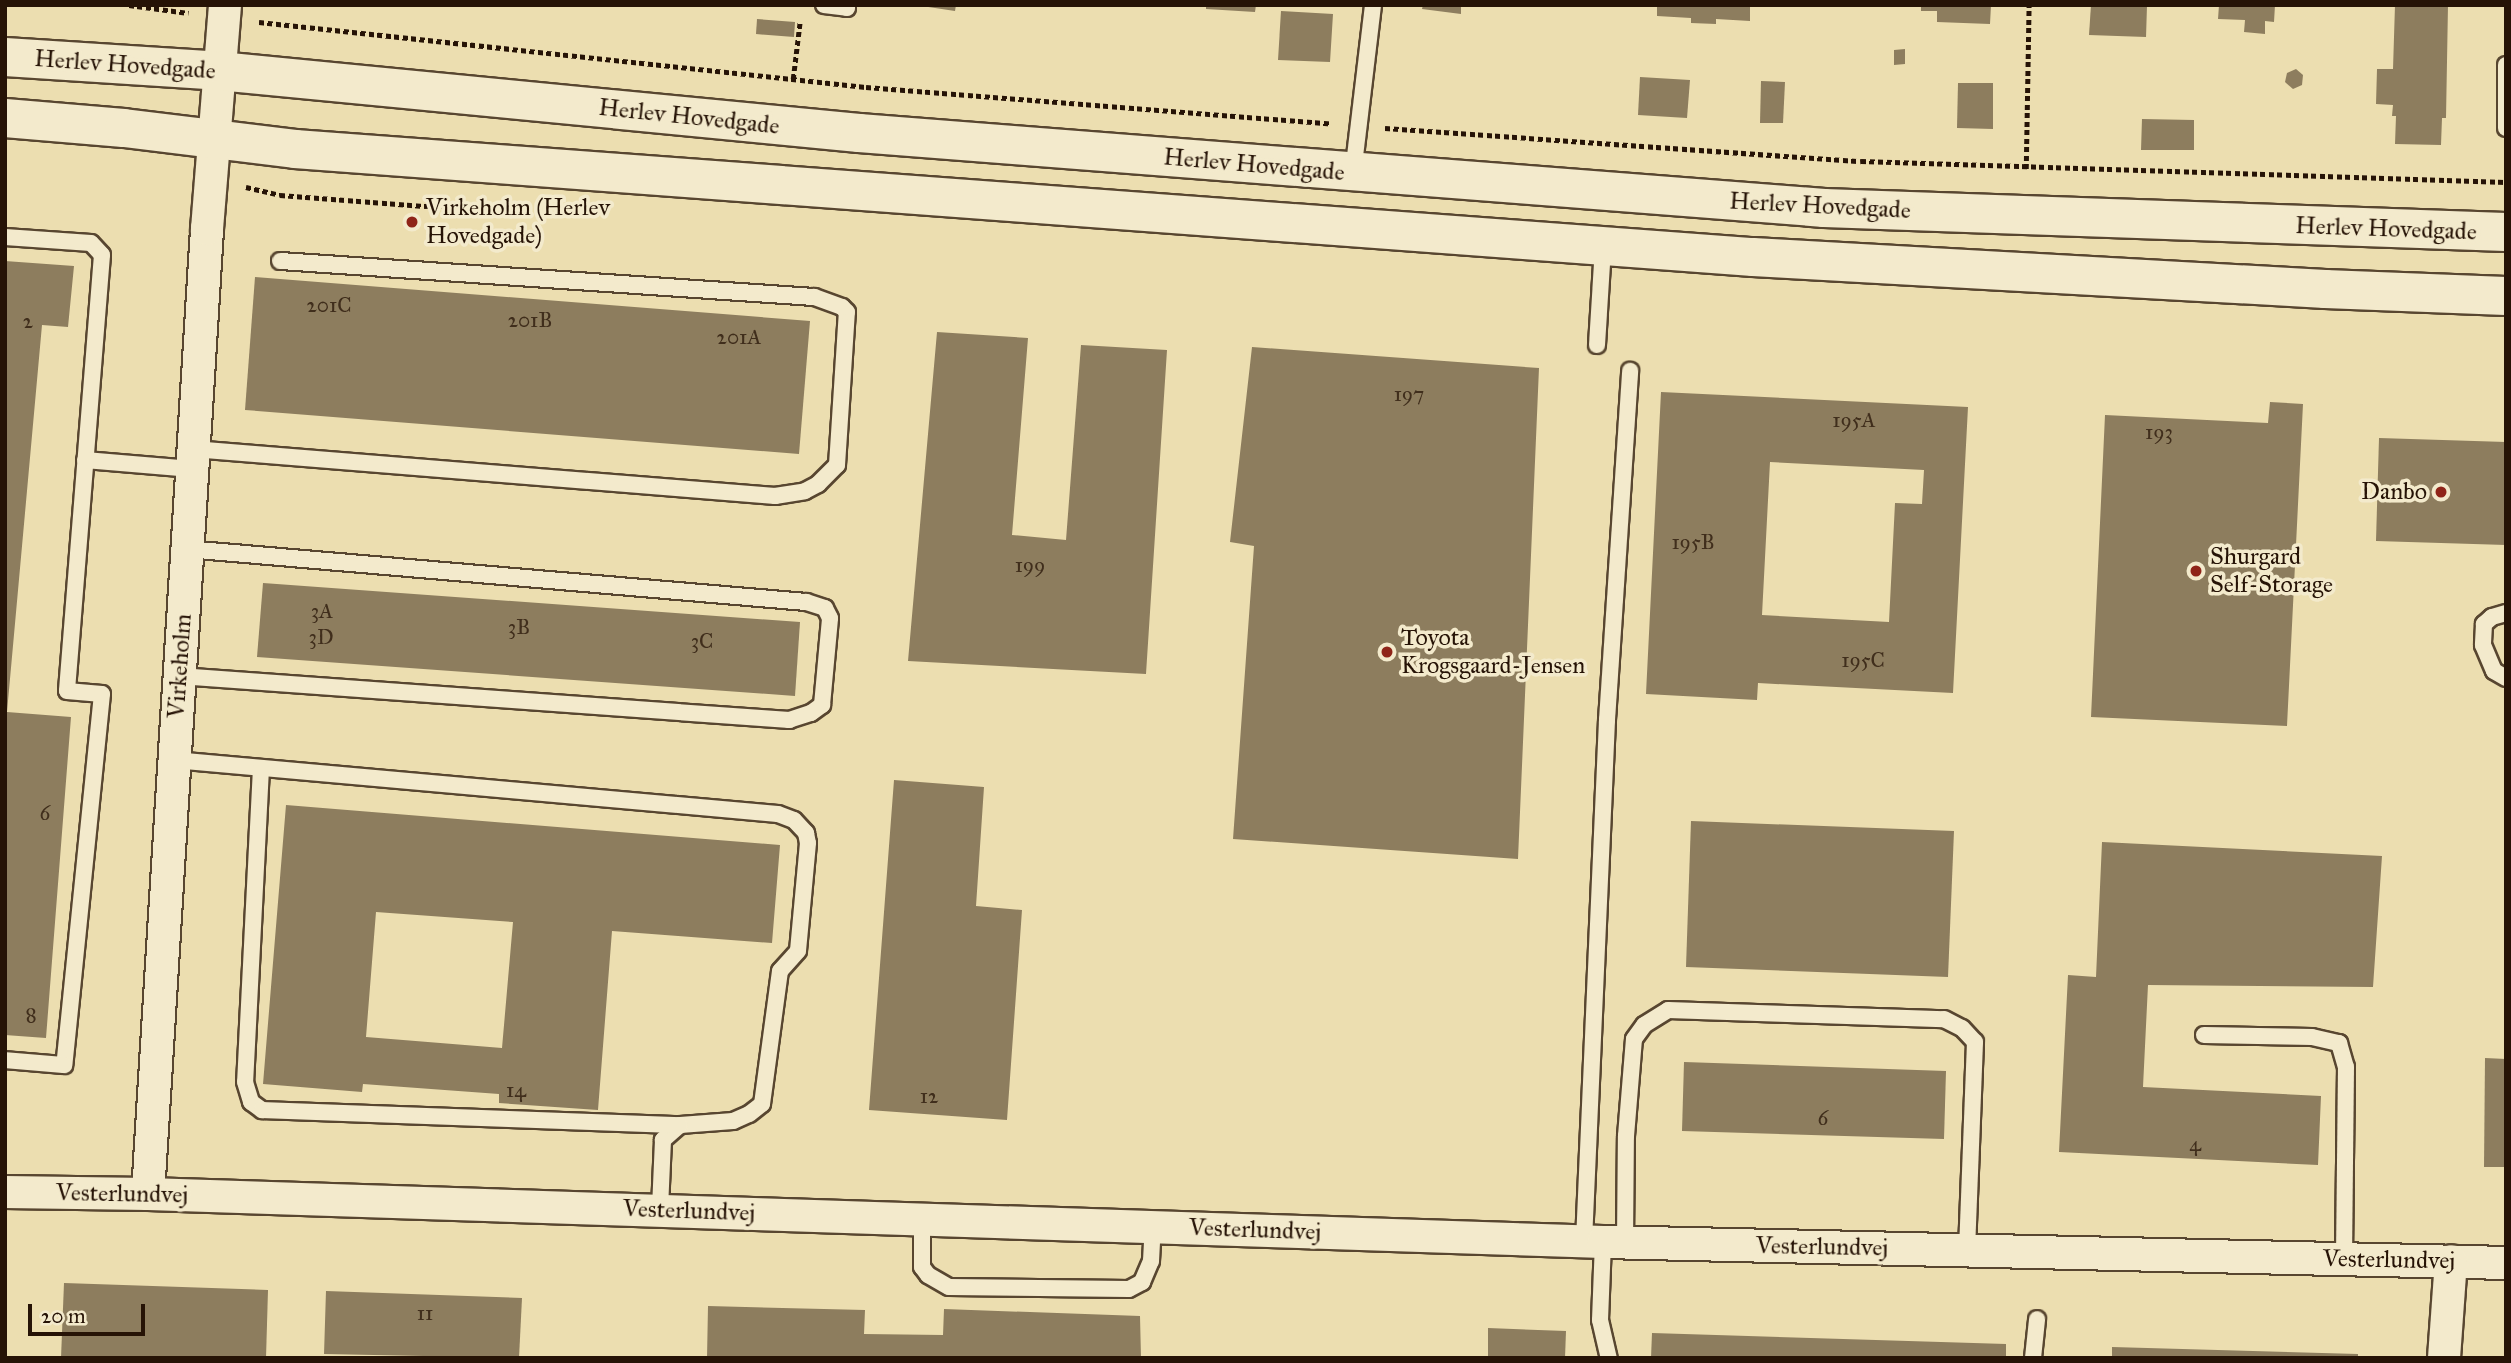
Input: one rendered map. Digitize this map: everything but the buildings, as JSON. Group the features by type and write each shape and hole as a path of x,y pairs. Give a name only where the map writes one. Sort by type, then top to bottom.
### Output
{"main road":[{"name":"Herlev Hovedgade","path":"5,57 219,71 859,133 1824,208 2506,233"},
{"path":"5,118 214,138 295,149 1603,246 2311,289 2506,296"}],"street":[{"name":"Virkeholm","path":"148,1194 187,549 225,12"},
{"name":"Vesterlundvej","path":"5,1192 660,1210 1604,1242 2506,1263"},
{"path":"2444,1358 2451,1261"}],"lane":[{"path":"824,5 847,8 847,5"},
{"path":"1353,173 1373,5"},
{"path":"2506,65 2506,128"},
{"path":"5,237 91,243 102,255 67,691 102,694 64,1065 5,1059"},
{"path":"1597,345 1603,246"},
{"path":"85,460 193,459 775,496 805,491 818,484 837,465 847,312 842,307 814,298 280,261"},
{"path":"1608,1358 1600,1320 1604,1242 1607,720 1630,371"},
{"path":"179,676 789,720 811,713 822,705 830,618 825,608 806,602 187,549"},
{"path":"2506,613 2492,617 2484,624 2483,645 2494,671 2506,678"},
{"path":"174,760 778,814 794,820 806,833 808,843 798,951 780,971 762,1104 733,1121 680,1125 262,1110 251,1102 245,1082 261,768"},
{"path":"1604,1242 1626,1136 1634,1038 1644,1025 1668,1010 1944,1019 1962,1028 1975,1042 1967,1250"},
{"path":"2204,1035 2312,1037 2339,1043 2346,1067 2344,1259"},
{"path":"660,1210 663,1140 680,1125"},
{"path":"922,1219 922,1267 928,1275 949,1287 1129,1289 1142,1282 1151,1261 1153,1227"},
{"path":"2033,1358 2037,1319"}],"path":[{"path":"130,5 225,12 316,30 551,52 793,79 1737,155 2026,169 2506,182"},
{"path":"2025,217 2029,5"},
{"path":"793,79 801,18"}],"place":[{"name":"Virkeholm (Herlev Hovedgade)","path":"412,222"},
{"name":"Danbo","path":"2441,492"},
{"name":"Shurgard Self-Storage","path":"2196,571"},
{"name":"Toyota Krogsgaard-Jensen","path":"1387,652"}]}
